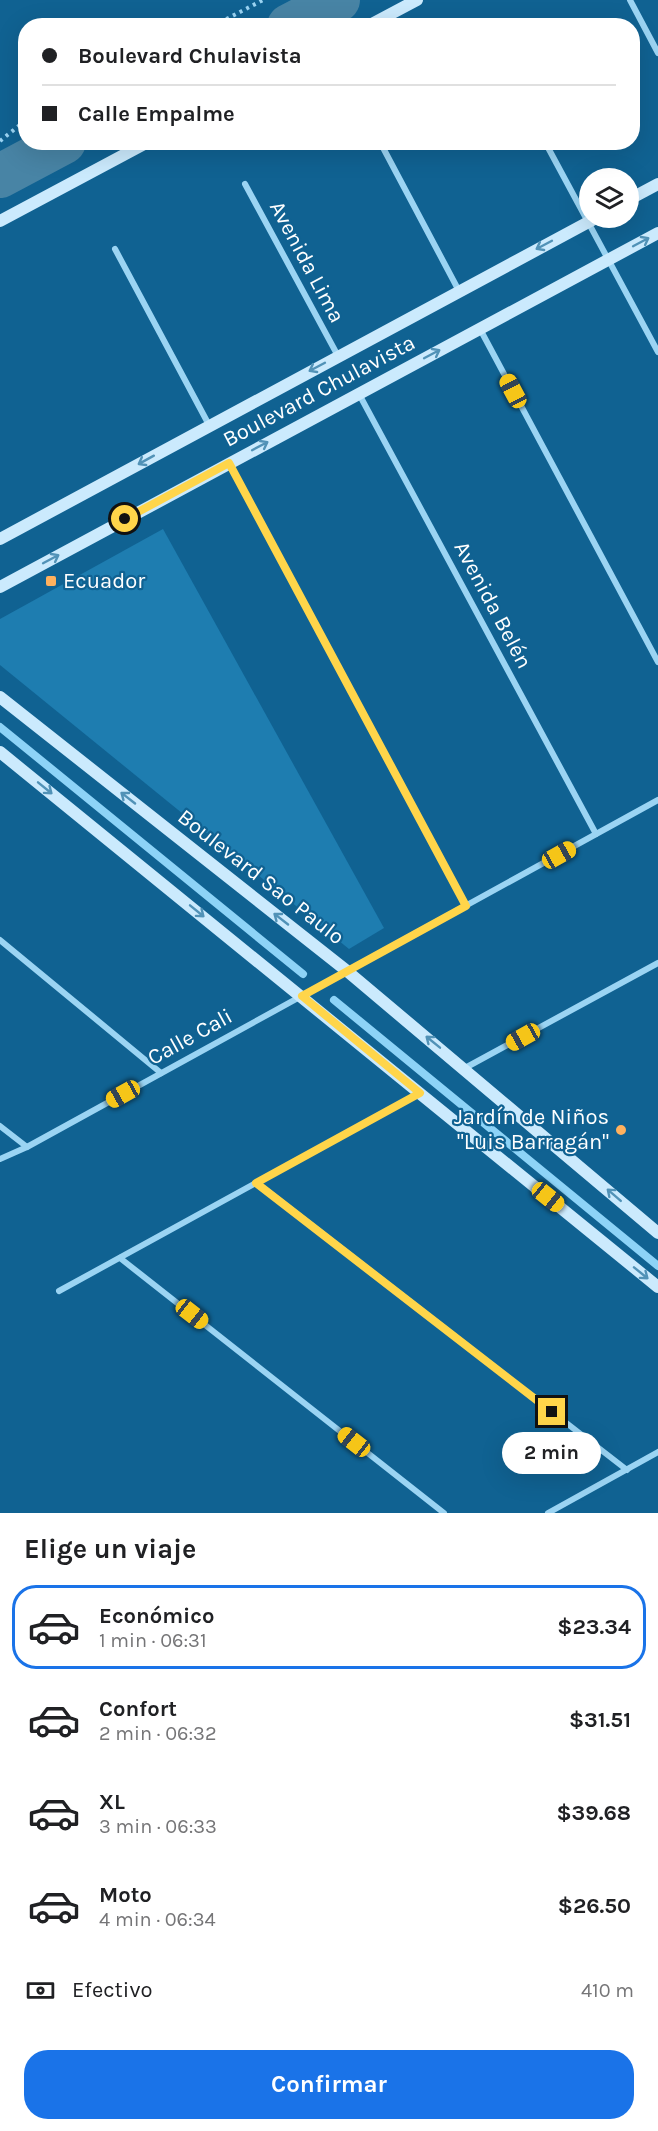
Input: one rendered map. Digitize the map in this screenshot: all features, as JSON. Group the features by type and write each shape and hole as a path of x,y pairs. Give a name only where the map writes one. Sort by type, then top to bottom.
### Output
{"main road":[{"path":"383,18 417,0"},
{"path":"0,221 133,150"},
{"path":"639,194 658,184"},
{"name":"Boulevard Chulavista","path":"0,539 579,227"},
{"name":"Boulevard Chulavista","path":"0,587 658,233"},
{"name":"Boulevard Sao Paulo","path":"0,697 347,971 465,1068 658,1233"},
{"path":"0,752 658,1287"}],"street":[{"path":"630,0 640,18"},
{"path":"640,19 658,53"},
{"path":"384,150 459,291"},
{"path":"549,150 579,199"},
{"name":"Avenida Lima","path":"245,184 338,356"},
{"path":"595,228 608,260 658,352"},
{"path":"114,249 209,425"},
{"path":"480,329 658,662"},
{"name":"Avenida Belén","path":"358,394 597,834"},
{"path":"229,463 466,906"},
{"name":"Calle Cali","path":"0,1159 27,1147 658,800"},
{"path":"0,940 161,1073"},
{"path":"465,1068 658,963"},
{"path":"59,1291 420,1093"},
{"path":"0,1126 27,1147"},
{"path":"256,1183 627,1470"},
{"path":"120,1258 444,1513"},
{"path":"548,1513 658,1452"}],"path":[{"path":"228,18 263,0"},
{"path":"0,141 18,126"}],"shaded area":[{"path":"163,529 384,928 349,949 0,665 0,619"}],"waterway":[{"path":"304,18 338,0"},
{"path":"0,176 49,150"},
{"path":"0,727 303,974"},
{"path":"334,1000 658,1266"}],"place":[{"name":"Ecuador","path":"51,581"},
{"name":"Jardín de Niños \"Luis Barragán\"","path":"621,1130"}],"route":[{"path":"125,519 229,463 466,906 302,996 420,1093 256,1183 552,1412"}]}
